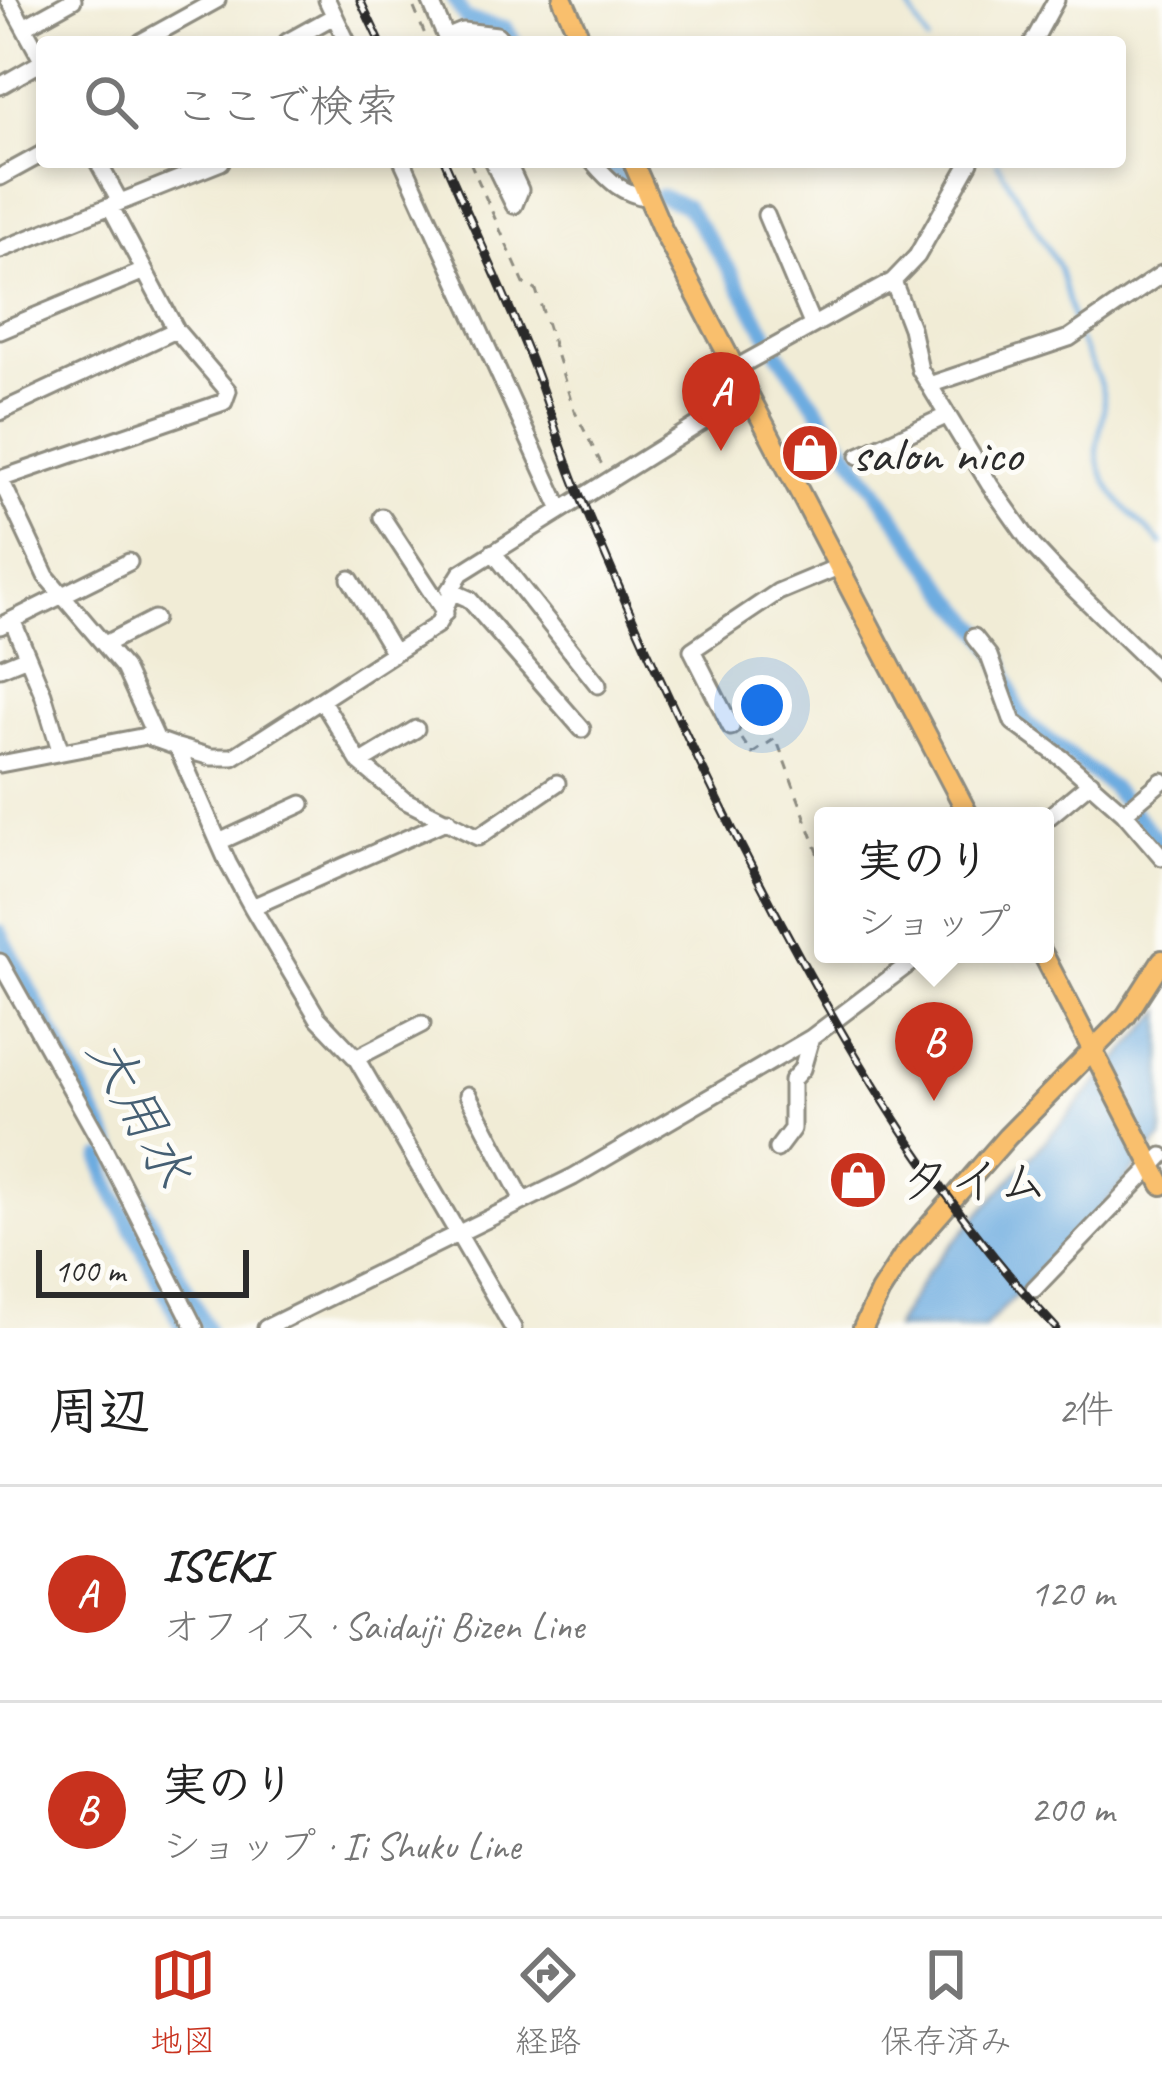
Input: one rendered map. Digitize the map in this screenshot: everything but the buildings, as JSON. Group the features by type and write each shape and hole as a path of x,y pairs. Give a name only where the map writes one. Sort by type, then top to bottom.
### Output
{"main road":[{"path":"563,0 578,36"},
{"path":"636,168 734,369 964,807"},
{"path":"863,1328 903,1256 993,1153 1126,1016 1162,960"},
{"path":"1048,963 1157,1167"}],"street":[{"path":"24,27 73,0"},
{"path":"152,36 218,0"},
{"path":"430,0 445,36"},
{"path":"1036,36 1056,0"},
{"path":"6,4 36,50"},
{"path":"294,36 330,8 344,36"},
{"path":"460,36 477,31 498,36"},
{"path":"0,86 36,65"},
{"path":"0,177 36,157"},
{"path":"100,168 144,271 176,330 228,391 224,402 0,479 46,576 105,644 140,697 157,740"},
{"path":"0,250 206,168"},
{"path":"406,168 561,510"},
{"path":"496,168 514,205 520,190 510,168"},
{"path":"598,168 630,195 649,198"},
{"path":"734,369 893,281 917,256 967,168"},
{"path":"766,214 812,324"},
{"path":"0,332 144,271"},
{"path":"929,386 1070,338 1162,274"},
{"path":"893,281 920,370 1034,546 1162,674"},
{"path":"0,412 176,330"},
{"path":"0,764 146,736 211,757 233,758 437,625 446,613 449,590 461,573 747,394"},
{"path":"859,456 946,416"},
{"path":"382,517 446,613"},
{"path":"493,552 598,685"},
{"path":"60,750 27,657 7,624 129,562"},
{"path":"731,728 692,650 778,592 838,568"},
{"path":"350,579 394,653"},
{"path":"449,590 469,598 582,729"},
{"path":"105,644 154,619"},
{"path":"974,637 989,656 1012,722 1129,809 1162,856"},
{"path":"0,668 27,657"},
{"path":"322,701 360,763 404,800 478,837 557,783"},
{"path":"360,763 416,729"},
{"path":"177,748 252,907 318,1018 356,1058 512,1328"},
{"path":"1129,809 1162,781"},
{"path":"1054,813 1091,782"},
{"path":"219,842 302,804"},
{"path":"252,907 448,820"},
{"path":"0,962 196,1328"},
{"path":"266,1328 573,1177 811,1038 910,963"},
{"path":"356,1058 422,1024"},
{"path":"777,1149 792,1129 792,1080 802,1069 811,1038"},
{"path":"468,1095 523,1200"},
{"path":"1034,1289 1097,1220 1157,1167"}],"path":[{"path":"414,8 426,36"},
{"path":"473,168 524,284 536,290 574,410 610,479"},
{"path":"731,728 752,754 776,738 814,841"}],"water":[{"path":"1162,1011 1162,1138 984,1328 894,1328 928,1271"}],"waterway":[{"path":"454,0 466,19 506,29 511,36"},
{"path":"905,0 925,36"},
{"path":"612,168 635,187"},
{"path":"1001,168 1059,267 1075,328"},
{"path":"661,196 686,206 771,341"},
{"path":"1078,338 1104,399 1097,449 1103,475 1125,508 1162,544"},
{"path":"778,353 952,597 987,637 1028,724 1110,786 1162,845"},
{"name":"大用水","path":"0,932 207,1328"},
{"path":"101,1158 108,1182 183,1328"}],"railway":[{"path":"360,0 377,36"},
{"path":"448,168 525,344 575,482 631,615 769,900 855,1055 916,1151 982,1242 1056,1328"}],"place":[{"name":"ISEKI","path":"721,451"},
{"name":"salon nico","path":"810,453"},
{"name":"実のり","path":"934,1101"},
{"name":"タイム","path":"858,1180"}]}
